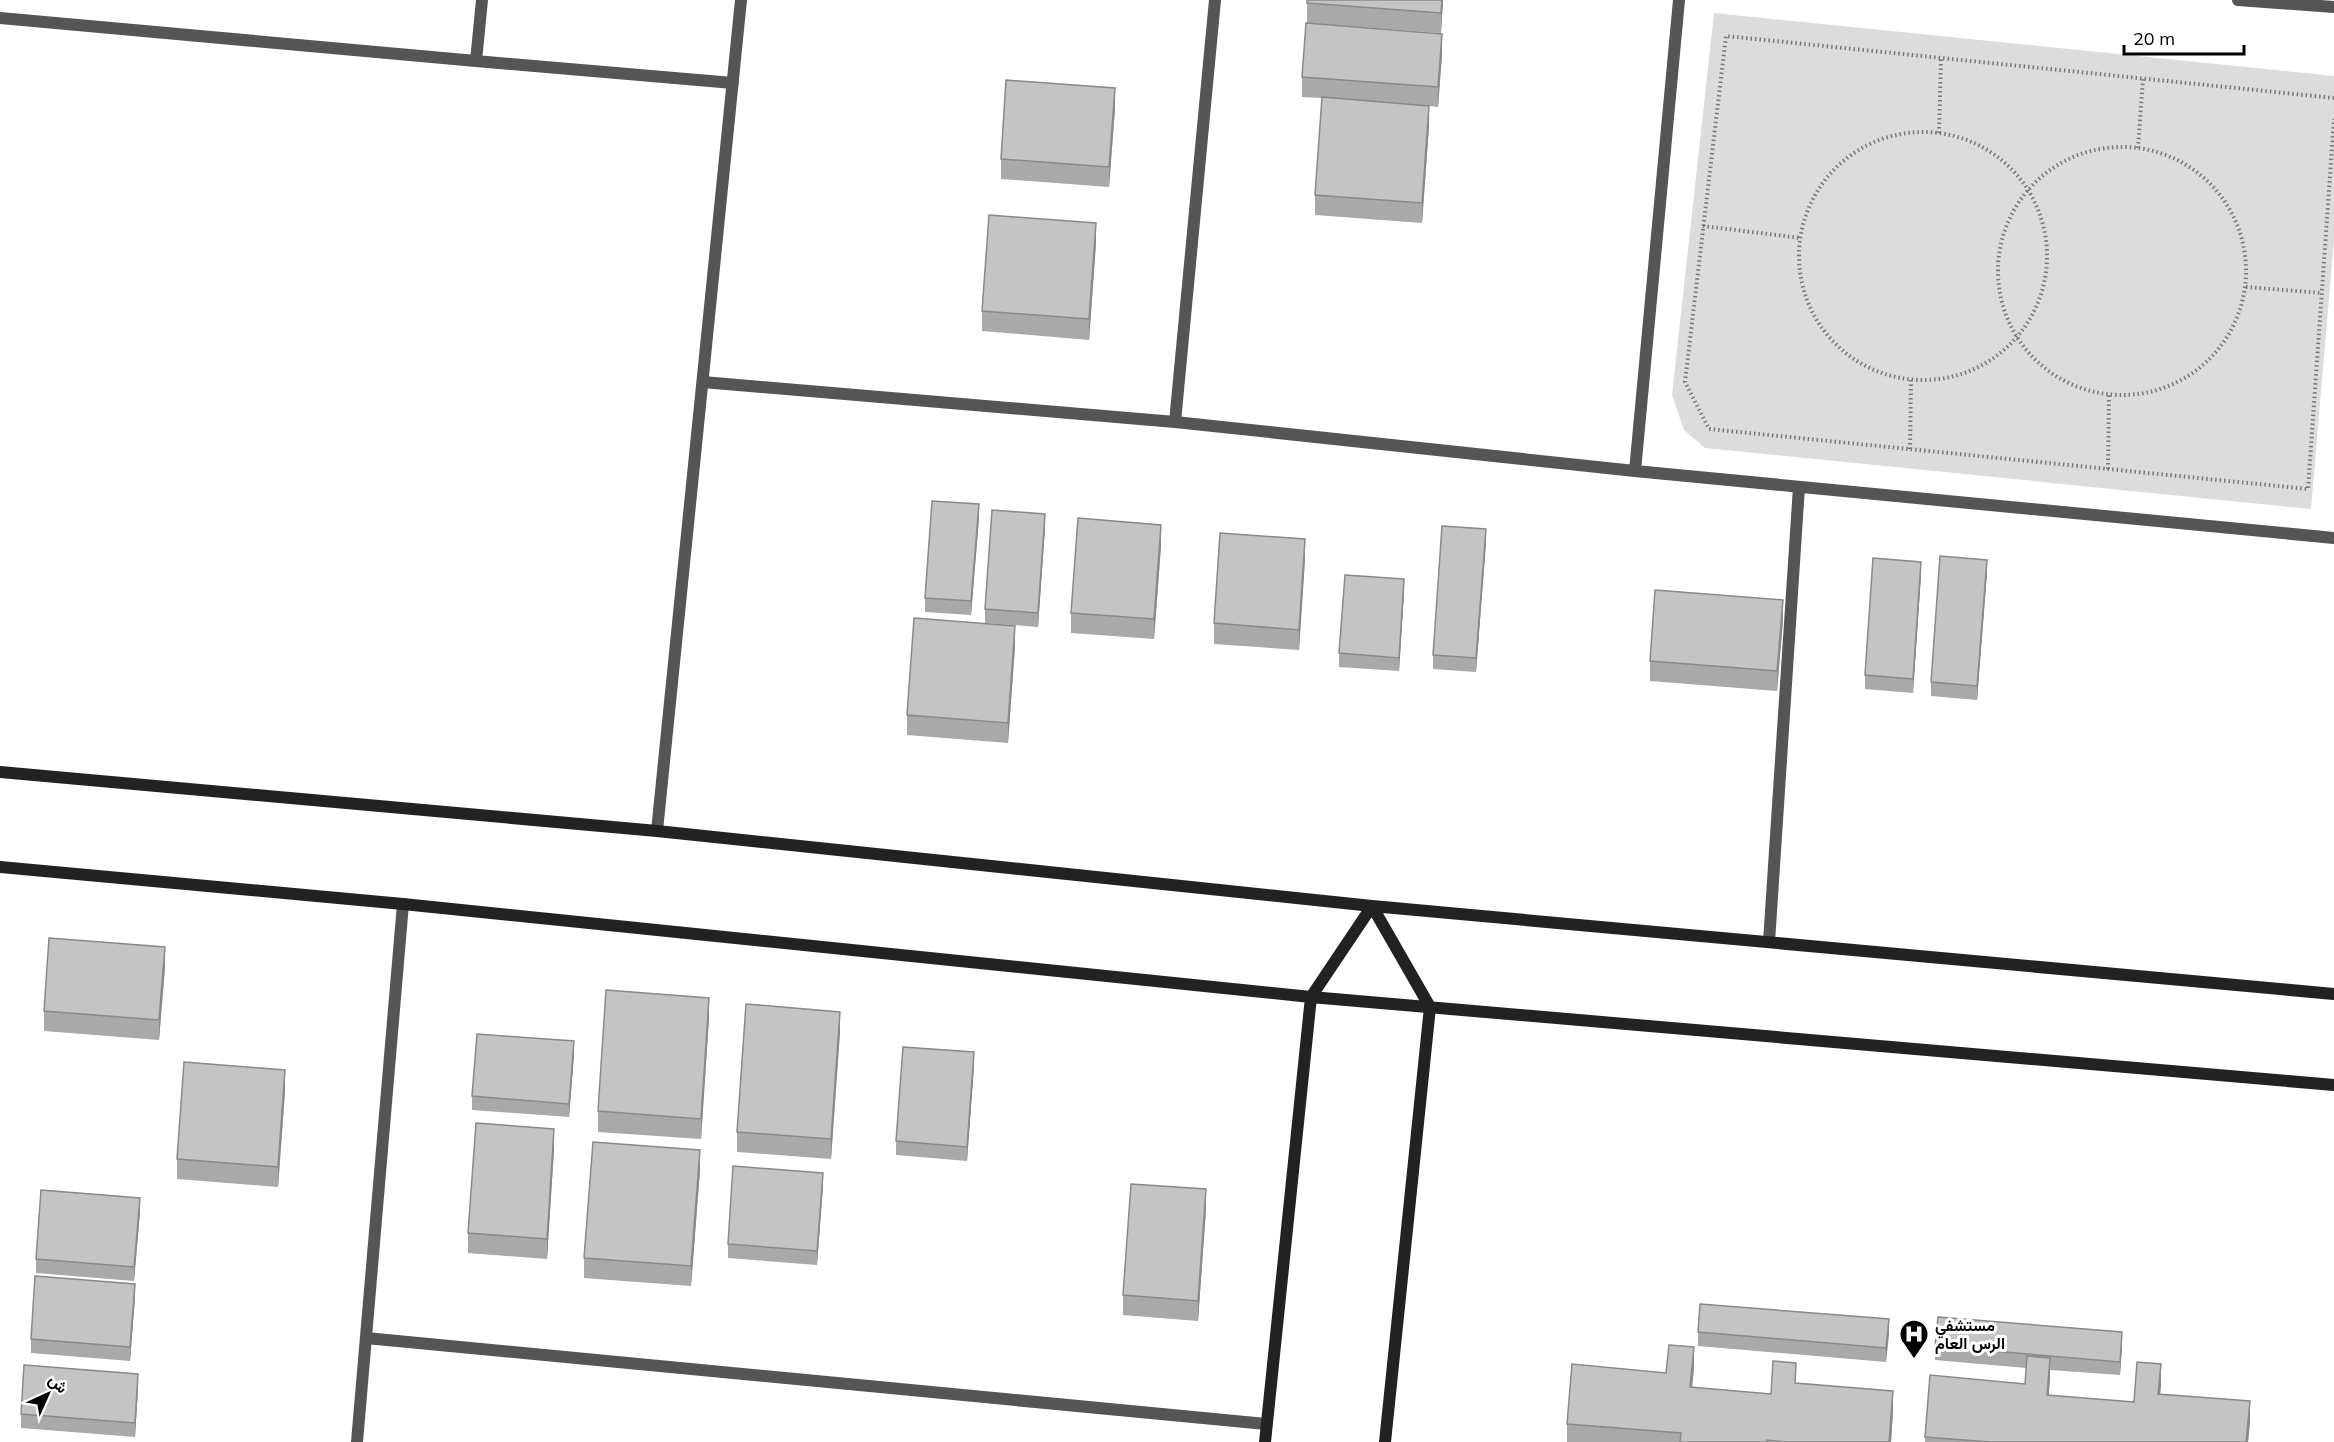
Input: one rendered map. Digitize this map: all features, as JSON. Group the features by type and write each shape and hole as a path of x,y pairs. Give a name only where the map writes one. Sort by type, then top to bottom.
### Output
{"street":[{"path":"476,61 482,0"},
{"path":"657,831 741,0"},
{"path":"1174,422 1215,0"},
{"path":"1635,471 1679,0"},
{"path":"2238,0 2334,7"},
{"path":"0,18 733,83"},
{"path":"703,382 1174,422 1635,471 2334,538"},
{"path":"1769,942 1799,487"},
{"path":"0,772 657,831 1372,906 2334,994"},
{"path":"0,867 403,904 1311,997 2334,1085"},
{"path":"357,1442 403,904"},
{"path":"1265,1442 1311,997 1372,906"},
{"path":"1372,906 1430,1007 1385,1442"},
{"path":"366,1338 1266,1424"}],"path":[{"path":"2334,98 1726,36 1685,382 1709,429 2308,489 2334,119"},
{"path":"1939,133 1941,58"},
{"path":"2138,148 2143,78"},
{"path":"1906,132 1949,134 1989,150 2021,179 2027,190 2042,216 2048,259 2041,298 2023,332 1995,359 1959,376 1921,381 1911,380 1882,374 1848,356 1821,327 1803,292 1798,249 1808,207 1831,171 1865,145 1906,132"},
{"path":"2105,146 2138,148 2148,148 2188,164 2221,193 2241,231 2248,273 2240,312 2222,347 2194,374 2159,391 2120,396 2081,389 2047,370 2019,342 2003,306 1997,263 2007,222 2030,186 2064,159 2105,146"},
{"path":"1703,226 1801,238"},
{"path":"2246,287 2322,293"},
{"path":"1910,449 1911,380"},
{"path":"2108,469 2109,393"}],"shaded area":[{"path":"1714,13 2334,76 2334,240 2311,509 1705,448 1684,430 1672,395"}],"building":[{"path":"1307,0 1442,0 1441,13 1307,3"},
{"path":"1306,23 1442,34 1438,87 1302,77"},
{"path":"1006,80 1115,88 1109,167 1001,159"},
{"path":"1322,97 1429,106 1422,203 1315,195"},
{"path":"989,215 1096,223 1089,319 982,311"},
{"path":"932,501 979,504 971,601 925,598"},
{"path":"992,510 1045,514 1038,613 985,609"},
{"path":"1078,518 1161,525 1154,619 1071,613"},
{"path":"1442,526 1486,529 1476,658 1433,655"},
{"path":"1220,533 1305,539 1299,630 1214,623"},
{"path":"1940,556 1987,560 1977,686 1931,682"},
{"path":"1873,558 1921,562 1913,679 1865,675"},
{"path":"1345,575 1404,579 1399,658 1339,653"},
{"path":"1655,590 1783,600 1777,671 1650,661"},
{"path":"914,618 1015,626 1008,723 907,715"},
{"path":"49,938 165,947 159,1020 44,1011"},
{"path":"606,990 709,998 701,1119 598,1111"},
{"path":"746,1004 840,1012 831,1139 737,1132"},
{"path":"477,1034 574,1041 569,1104 472,1096"},
{"path":"903,1047 974,1052 967,1147 896,1141"},
{"path":"184,1062 285,1070 278,1167 177,1159"},
{"path":"476,1123 554,1129 547,1239 468,1233"},
{"path":"593,1142 700,1150 691,1266 584,1258"},
{"path":"733,1166 823,1173 817,1251 728,1244"},
{"path":"1131,1184 1206,1189 1198,1301 1123,1295"},
{"path":"41,1190 140,1198 134,1267 36,1259"},
{"path":"35,1276 135,1284 130,1347 31,1339"},
{"path":"1700,1304 1889,1319 1886,1348 1698,1332"},
{"path":"1938,1317 2122,1332 2120,1362 1935,1346"},
{"path":"1669,1345 1694,1347 1690,1387 1771,1394 1773,1361 1796,1363 1795,1383 1893,1391 1889,1442 1767,1440 1767,1442 1680,1442 1681,1433 1567,1424 1572,1364 1666,1373"},
{"path":"2027,1356 2050,1358 2047,1395 2134,1402 2137,1362 2161,1364 2158,1394 2250,1401 2246,1442 1990,1442 1925,1437 1930,1375 2025,1384"},
{"path":"24,1365 138,1374 135,1423 21,1414"}],"place":[{"name":"مستشفي الرس العام","path":"1914,1360"}]}
